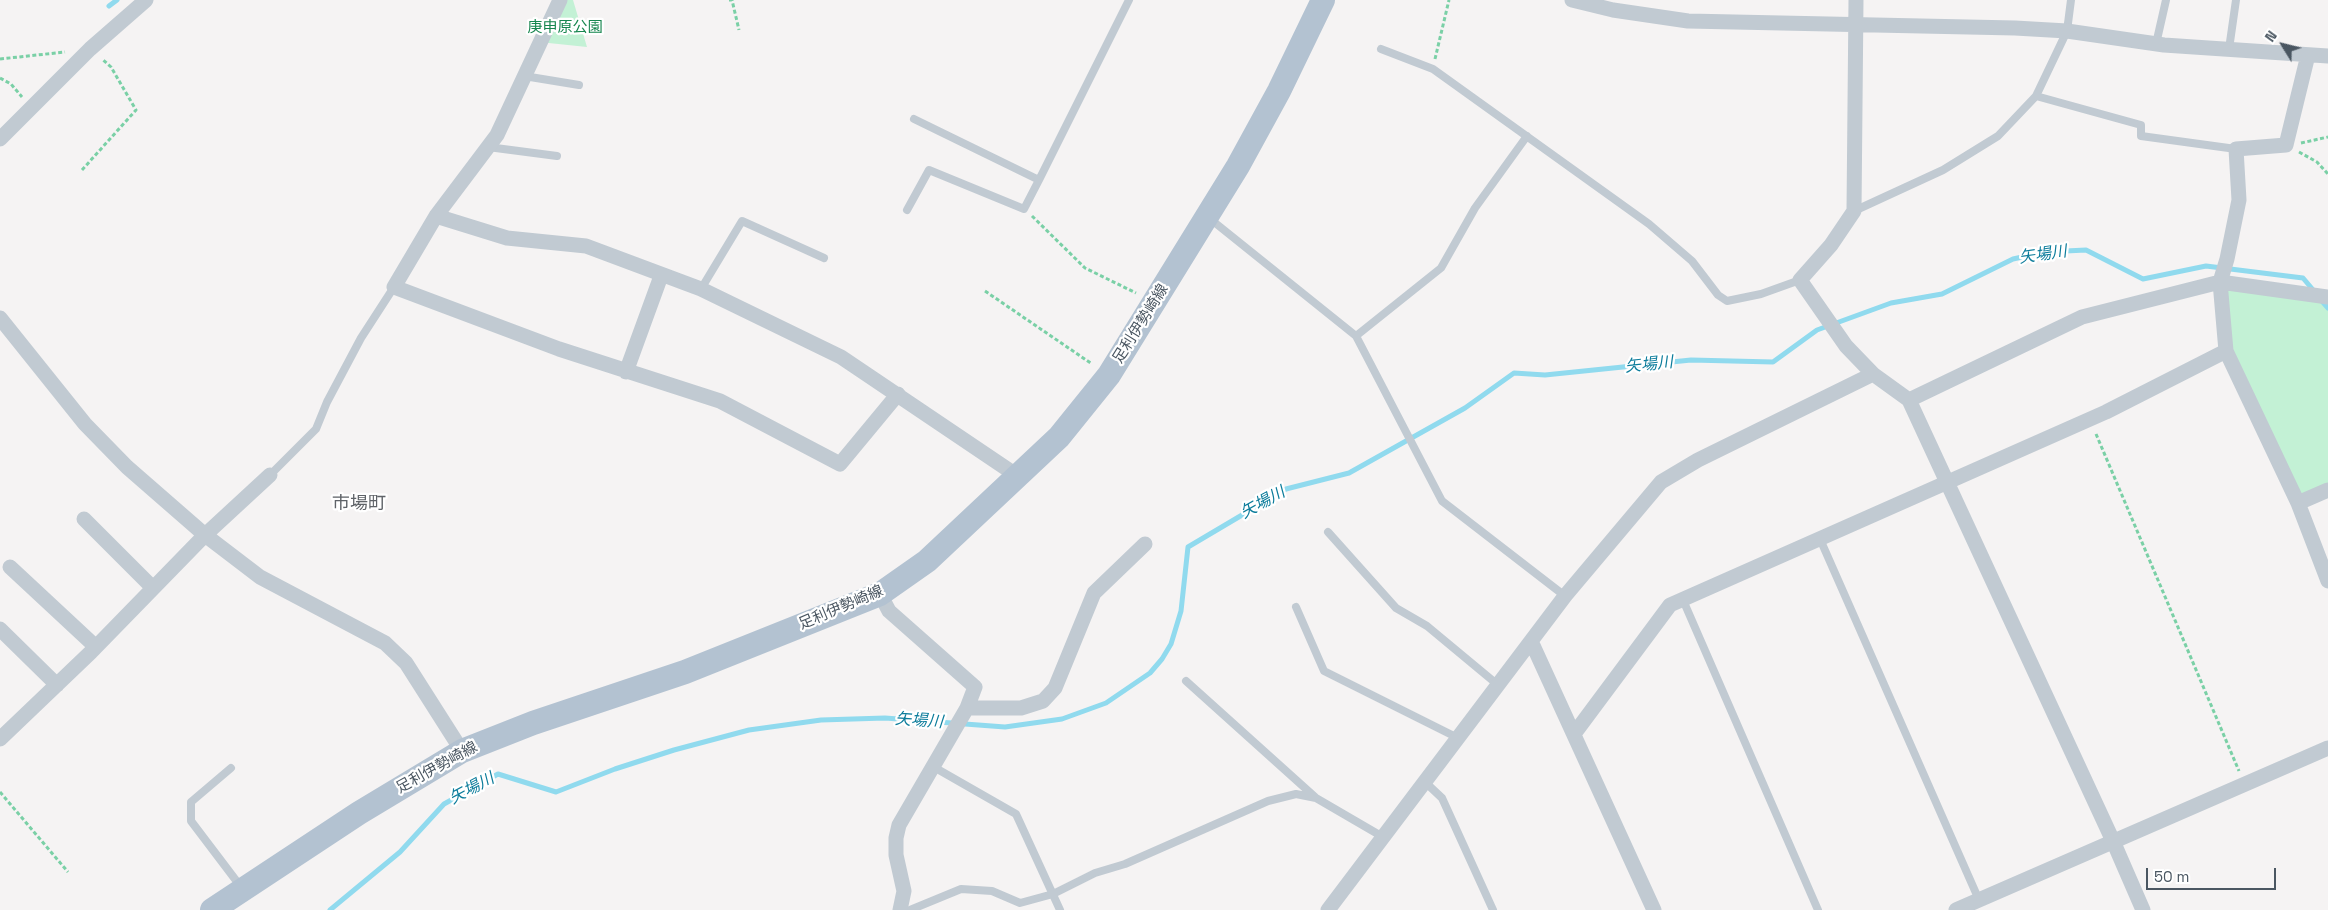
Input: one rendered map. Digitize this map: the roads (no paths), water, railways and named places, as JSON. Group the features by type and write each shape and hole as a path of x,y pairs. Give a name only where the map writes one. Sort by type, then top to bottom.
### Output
{"main road":[{"name":"足利伊勢崎線","path":"212,910 359,813 462,751 533,723 685,672 880,594 927,560 1019,477 1059,437 1109,375 1156,303 1208,216 1279,91 1323,0"}],"street":[{"path":"0,139 90,49 146,0"},
{"path":"560,0 497,135 436,216 394,287 559,349 720,401 840,464 898,394"},
{"path":"1572,0 1613,10 1688,20 1856,23 2067,31 2156,44 2328,56"},
{"path":"1856,0 1854,211 1831,245 1800,280 1846,346 1873,374 1909,400 2113,841 2143,910"},
{"path":"2308,55 2286,146 2236,149 2239,200 2227,259 2220,282 2226,351 2298,503 2328,581"},
{"path":"436,216 507,238 586,246 701,289 841,358 898,394 1019,477"},
{"path":"626,372 662,276"},
{"path":"1909,400 2082,317 2220,282 2328,296"},
{"path":"0,318 85,424 127,466 205,536 260,577 385,643 406,663 462,751"},
{"path":"1574,734 1670,605 2090,420 2226,351"},
{"path":"1328,910 1565,596 1660,482 1698,460 1873,374"},
{"path":"0,740 205,536 270,475"},
{"path":"2298,503 2328,490"},
{"path":"84,519 153,588"},
{"path":"967,708 1021,708 1043,702 1055,688 1094,593 1146,544"},
{"path":"10,567 96,646"},
{"path":"880,594 889,611 975,687 967,708 899,826 896,855 904,891 900,910"},
{"path":"0,629 57,685"},
{"path":"1532,641 1654,910"},
{"path":"1956,910 2328,748"}],"lane":[{"path":"907,210 929,170 1024,208 1129,0"},
{"path":"1854,211 1943,170 1998,136 2036,96 2067,31 2070,0"},
{"path":"2156,44 2166,0"},
{"path":"2230,49 2236,0"},
{"path":"1382,49 1433,69 1649,224 1692,261 1718,295 1727,301 1761,294 1800,280"},
{"path":"524,76 579,85"},
{"path":"2036,96 2141,125 2141,136 2236,149"},
{"path":"914,119 1039,180"},
{"path":"1356,336 1441,268 1475,208 1526,136"},
{"path":"488,147 557,156"},
{"path":"1208,216 1356,336 1442,501 1565,596"},
{"path":"701,289 742,221 824,258"},
{"path":"270,475 316,429 327,402 361,338 394,287"},
{"path":"1328,532 1396,608 1427,626 1498,685"},
{"path":"1820,539 1979,900"},
{"path":"1683,600 1818,910"},
{"path":"1296,607 1324,671 1458,738"},
{"path":"1186,681 1316,798 1382,837"},
{"path":"932,766 1016,814 1060,910"},
{"path":"231,768 191,802 191,821 243,890"},
{"path":"1424,782 1442,798 1493,910"},
{"path":"910,910 961,889 992,891 1020,903 1053,894 1094,873 1126,864 1268,801 1296,794 1316,798"}],"waterway":[{"path":"109,6 117,0"},
{"name":"矢場川","path":"330,910 400,852 444,804 498,774 556,792 615,769 674,750 749,730 821,720 885,718 1005,727 1062,719 1106,703 1150,673 1162,659 1171,644 1181,611 1188,547 1286,489 1349,473 1465,408 1514,373 1545,375 1691,360 1773,362 1817,330 1891,303 1942,294 2013,259 2045,252 2086,250 2143,279 2206,266 2303,278 2314,291"},
{"name":"矢場川","path":"2321,300 2328,308"}],"district":[{"name":"市場町","path":"359,504"}],"park label":[{"name":"庚申原公園","path":"565,28"}]}
